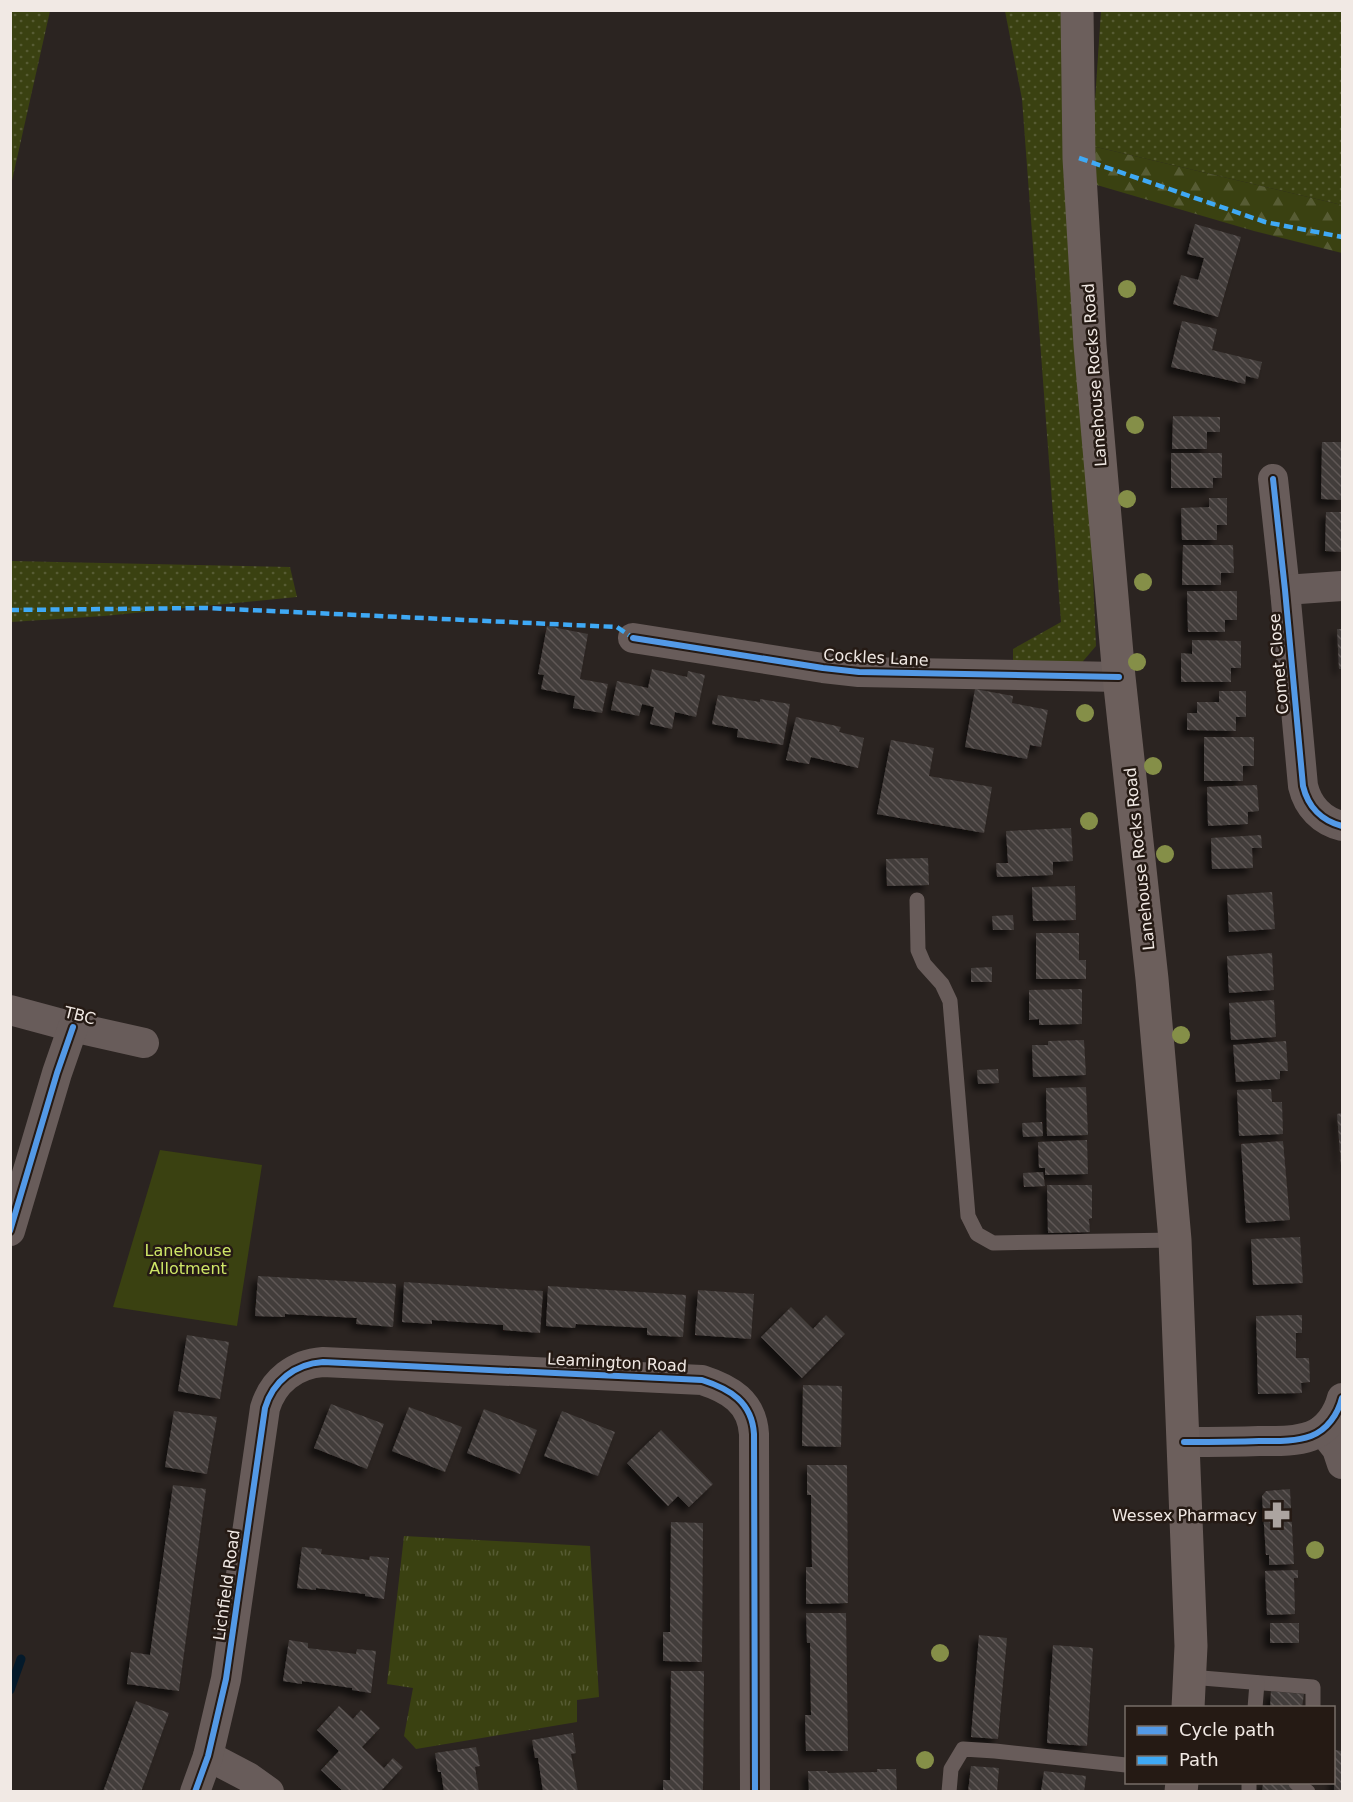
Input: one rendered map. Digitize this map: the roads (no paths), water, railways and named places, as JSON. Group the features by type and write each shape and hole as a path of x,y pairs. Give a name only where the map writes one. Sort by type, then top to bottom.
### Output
{"main road":[{"name":"Lanehouse Rocks Road","path":"1077,10 1079,158 1090,345 1119,677 1152,979 1175,1240 1191,1646 1189,1692"}],"street":[{"name":"Comet Close","path":"1273,479 1305,794 1320,815 1342,826"},
{"name":"Comet Close","path":"1285,590 1342,586"},
{"name":"Cockles Lane","path":"633,638 860,672 1119,677"},
{"name":"TBC","path":"10,1010 144,1043"},
{"path":"10,1232 73,1027"},
{"name":"Leamington Road","path":"278,1383 295,1369 323,1362 702,1380 725,1389 742,1401 751,1416 754,1434 754,1791"},
{"name":"Lichfield Road","path":"195,1791 208,1756 226,1679 265,1408 278,1383"},
{"path":"1184,1442 1289,1440 1312,1436 1322,1430 1331,1420 1339,1409 1342,1398"},
{"path":"1322,1430 1337,1449 1342,1464"},
{"path":"208,1756 269,1791"}],"lane":[{"path":"917,900 918,950 924,964 942,984 950,1001 968,1216 977,1234 993,1243 1175,1240"},
{"path":"1189,1692 1257,1683 1313,1688 1312,1706"},
{"path":"1257,1683 1258,1705"},
{"path":"949,1791 951,1769 963,1749 1125,1765"}],"waterway":[{"path":"10,1690 21,1659"}],"place":[{"name":"Wessex Pharmacy","path":"1277,1515"}],"park label":[{"name":"Lanehouse Allotment","path":"188,1259"}]}
